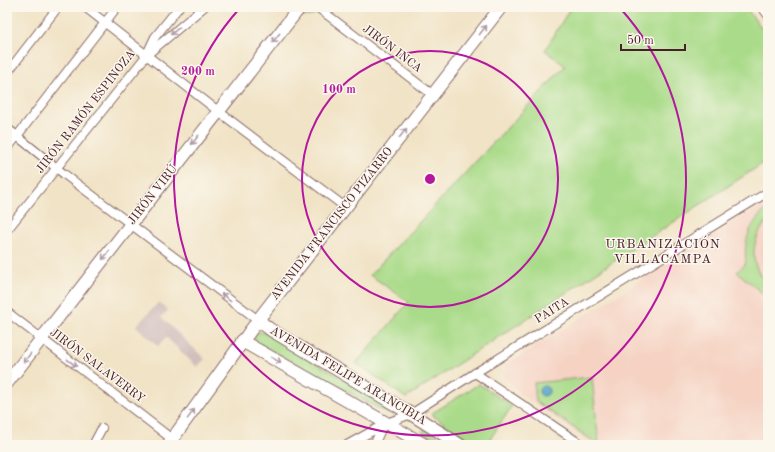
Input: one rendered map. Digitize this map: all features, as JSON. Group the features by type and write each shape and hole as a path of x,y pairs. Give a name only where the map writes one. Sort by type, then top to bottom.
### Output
{"main road":[{"name":"JIRÓN VIRÚ","path":"7,383 300,7"},
{"name":"AVENIDA FRANCISCO PIZARRO","path":"170,442 242,341 501,7"},
{"name":"AVENIDA FELIPE ARANCIBIA","path":"258,320 271,330 460,445"},
{"name":"AVENIDA FELIPE ARANCIBIA","path":"242,341 385,424 425,445"}],"street":[{"path":"7,74 58,7"},
{"path":"85,7 218,112 345,207"},
{"path":"7,149 117,7"},
{"name":"JIRÓN RAMÓN ESPINOZA","path":"7,230 146,56 155,37 179,7"},
{"path":"146,56 204,7"},
{"name":"JIRÓN INCA","path":"317,7 433,95"},
{"path":"762,7 768,15"},
{"path":"7,128 130,224 258,320"},
{"name":"PAITA","path":"346,445 385,424 411,414 768,192"},
{"name":"JIRÓN SALAVERRY","path":"7,312 170,442"},
{"path":"475,373 582,445"},
{"path":"374,445 385,424"},
{"path":"93,445 102,428"}],"shaded area":[{"path":"768,200 768,445 594,445 522,395 504,377 506,365"},
{"path":"159,302 168,310 161,317 205,359 197,367 166,337 158,346 136,326"}],"green space":[{"path":"571,7 745,7 768,36 768,160 406,398 356,363 409,302 370,275 565,66 545,50"},
{"path":"313,9 318,12 311,16 298,16 303,12"},
{"path":"768,208 768,220 759,232 756,239 754,254 757,268 767,287 768,298 737,272 746,263 745,255 749,232 757,219"},
{"path":"259,332 265,333 395,409 391,413 387,413 256,342 254,336"},
{"path":"592,377 599,445 536,402 534,383"},
{"path":"479,384 512,406 486,445 475,445 431,414"},
{"path":"424,429 451,445 442,445 422,432"}],"water":[{"path":"544,386 549,391 544,396 539,391"}],"district":[{"name":"URBANIZACIÓN VILLACAMPA","path":"663,252"}]}
